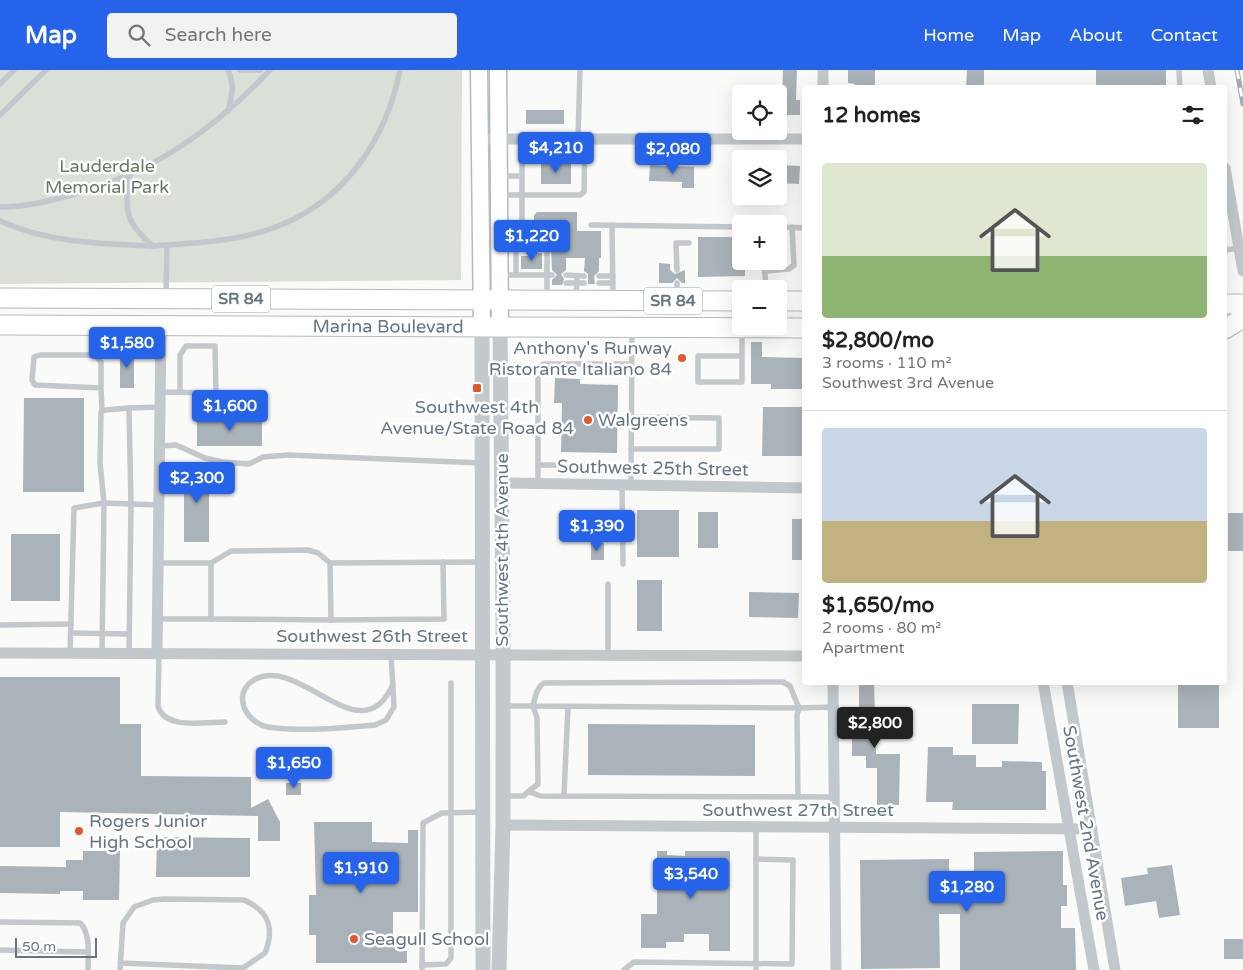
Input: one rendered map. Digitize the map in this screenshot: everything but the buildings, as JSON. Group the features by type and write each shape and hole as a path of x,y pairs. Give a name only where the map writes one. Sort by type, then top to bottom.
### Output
{"main road":[{"name":"Southwest 4th Avenue","path":"479,70 480,139 491,300 491,326"},
{"name":"Southwest 4th Avenue","path":"491,300 499,275 498,70"},
{"name":"Marina Boulevard","path":"0,298 491,300 548,289 576,292 677,292 732,300"},
{"path":"787,301 802,301"},
{"path":"1227,304 1243,304"},
{"path":"1227,328 1238,321 1243,314"},
{"name":"Marina Boulevard","path":"0,325 732,328"},
{"name":"Marina Boulevard","path":"787,328 802,328"},
{"path":"1227,329 1243,330"}],"street":[{"path":"823,85 824,70"},
{"path":"1208,70 1210,85"},
{"path":"480,139 802,139"},
{"path":"1227,190 1230,222 1239,248 1243,271"},
{"name":"Southwest 4th Avenue","path":"483,970 484,562 482,463 491,326"},
{"name":"Southwest 4th Avenue","path":"491,326 502,483 503,825 500,970"},
{"path":"158,654 161,327"},
{"name":"Southwest 25th Street","path":"502,483 802,488"},
{"name":"Southwest 26th Street","path":"0,654 802,656"},
{"path":"833,685 836,970"},
{"name":"Southwest 2nd Avenue","path":"1044,685 1094,970"},
{"name":"Southwest 2nd Avenue","path":"1068,685 1115,970"},
{"name":"Southwest 27th Street","path":"503,825 1092,829"}],"lane":[{"path":"0,84 14,70"},
{"path":"0,115 46,70"},
{"path":"228,70 232,79 233,91 228,112"},
{"path":"240,70 260,70"},
{"path":"0,206 28,206 64,198 130,176 156,163 183,146 228,112 270,70"},
{"path":"0,221 52,239 153,246 244,236 274,228 308,211 338,187 362,164 382,128 395,94 400,70"},
{"path":"499,195 580,195 584,192 580,70"},
{"path":"1179,70 1180,85"},
{"path":"499,240 522,232 522,158 528,138"},
{"path":"130,176 126,196 127,216 137,233 153,246"},
{"path":"499,176 521,176"},
{"path":"592,225 732,227"},
{"path":"612,225 613,292"},
{"path":"787,227 802,228"},
{"path":"766,280 765,271 789,269 794,265 792,227"},
{"path":"499,240 516,248 547,248 548,289"},
{"path":"677,270 676,243 689,243"},
{"path":"166,245 166,299"},
{"path":"516,248 516,275"},
{"path":"530,248 530,256"},
{"path":"1227,250 1239,248"},
{"path":"499,275 516,275 530,272 549,275"},
{"path":"566,275 584,276"},
{"path":"576,292 577,276"},
{"path":"599,276 612,276"},
{"path":"566,283 576,292"},
{"path":"576,292 584,283"},
{"path":"599,283 613,292"},
{"path":"623,564 627,485 631,466 632,327"},
{"path":"742,335 742,356 742,382 698,382 698,356 742,356"},
{"path":"160,392 216,393 216,346 186,346 180,355 180,392"},
{"path":"101,388 35,385 32,380 34,357 40,355 95,355 101,362 102,410 100,463 104,503 102,654"},
{"path":"538,484 538,370 543,364 631,364"},
{"path":"102,410 160,407"},
{"path":"129,408 131,505 129,654"},
{"path":"631,417 719,418 719,449 631,449"},
{"path":"160,446 176,445 205,458 223,462 249,464 263,457 288,455 482,463"},
{"path":"538,465 631,466"},
{"path":"70,654 74,508 104,503 159,505"},
{"path":"158,562 211,563 231,551 308,550 318,553 330,563 484,562"},
{"path":"158,619 331,620 444,618 443,562"},
{"path":"210,619 211,563"},
{"path":"330,563 331,620"},
{"path":"608,584 608,654"},
{"path":"0,625 71,624"},
{"path":"71,633 130,634"},
{"path":"158,654 158,706 160,713 171,722 225,722"},
{"path":"391,654 393,684 394,707 386,720 375,725 302,728 267,727 248,717 242,706 244,691 248,685 268,674 298,684 352,710 367,712 380,706 388,697 393,684"},
{"path":"503,796 523,796 538,784 537,718 533,706 538,690 544,683 783,682 790,686 799,708 797,715 798,796"},
{"path":"451,683 450,812 451,958 446,964 422,967 423,823 442,813 450,812 483,812"},
{"path":"503,706 833,707"},
{"path":"564,795 568,707"},
{"path":"529,792 541,796 834,797"},
{"path":"756,828 756,970"},
{"path":"624,970 634,962 792,964 793,860 756,859"},
{"path":"153,900 244,900 256,905 265,914 270,931 265,953 243,968 120,967 123,923 134,907 153,900"},
{"path":"0,922 80,923 85,927 87,933 88,970"},
{"path":"0,950 88,952"}],"green space":[{"name":"Lauderdale Memorial Park","path":"0,70 462,70 461,280 0,284"}],"railway":[{"path":"1237,70 1243,104"}],"place":[{"name":"Anthony's Runway Ristorante Italiano 84","path":"682,358"},
{"name":"Southwest 4th Avenue/State Road 84","path":"477,388"},
{"name":"Walgreens","path":"588,420"},
{"name":"Rogers Junior High School","path":"79,831"},
{"name":"Seagull School","path":"354,939"}]}
